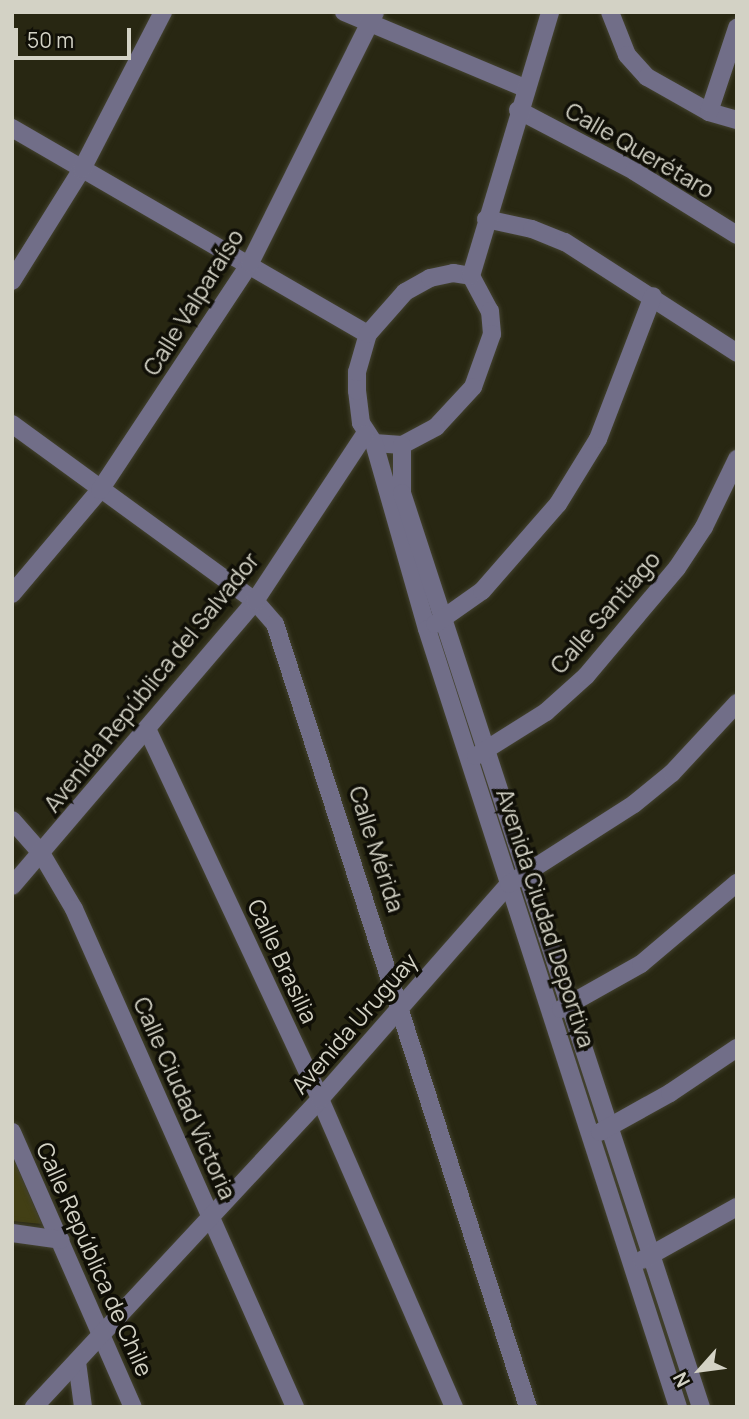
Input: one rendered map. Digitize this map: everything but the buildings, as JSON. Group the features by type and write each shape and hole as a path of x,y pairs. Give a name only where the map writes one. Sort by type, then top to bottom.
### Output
{"street":[{"path":"12,281 82,169 163,12"},
{"path":"344,12 373,18 525,88"},
{"path":"471,276 453,273 430,278 405,292 368,334 357,372 370,438 402,445 436,427 457,408 486,357 492,334 490,311 471,276 517,110 550,12"},
{"path":"610,12 627,55 647,78 709,113 737,120"},
{"name":"Calle Valparaíso","path":"12,594 100,490 250,263 373,18"},
{"path":"709,113 737,28"},
{"name":"Calle Querétaro","path":"517,110 634,171 737,236"},
{"path":"12,128 250,263 368,334"},
{"path":"486,219 548,234 653,296 737,353"},
{"path":"427,629 482,590 519,554 558,504 598,439 653,296"},
{"name":"Calle Mérida","path":"12,424 255,601 267,611 282,639 528,1407"},
{"name":"Avenida Ciudad Deportiva","path":"370,438 427,629 678,1407"},
{"name":"Avenida República del Salvador","path":"12,886 148,730 255,601 370,438"},
{"name":"Avenida Ciudad Deportiva","path":"402,445 402,493 701,1407"},
{"name":"Calle Santiago","path":"469,760 546,712 594,667 677,568 704,527 737,459"},
{"name":"Avenida Uruguay","path":"34,1407 320,1099 509,884 653,788 737,703"},
{"name":"Calle Brasilia","path":"148,730 320,1099 454,1407"},
{"name":"Calle Ciudad Victoria","path":"12,820 41,853 74,909 295,1407"},
{"path":"551,1013 641,964 737,883"},
{"path":"592,1136 610,1128 737,1048"},
{"name":"Calle República de Chile","path":"12,1132 133,1407"},
{"path":"633,1265 737,1207"},
{"path":"12,1233 61,1240"},
{"path":"76,1362 82,1407"}],"shaded area":[{"path":"12,1155 42,1224 12,1221"}]}
